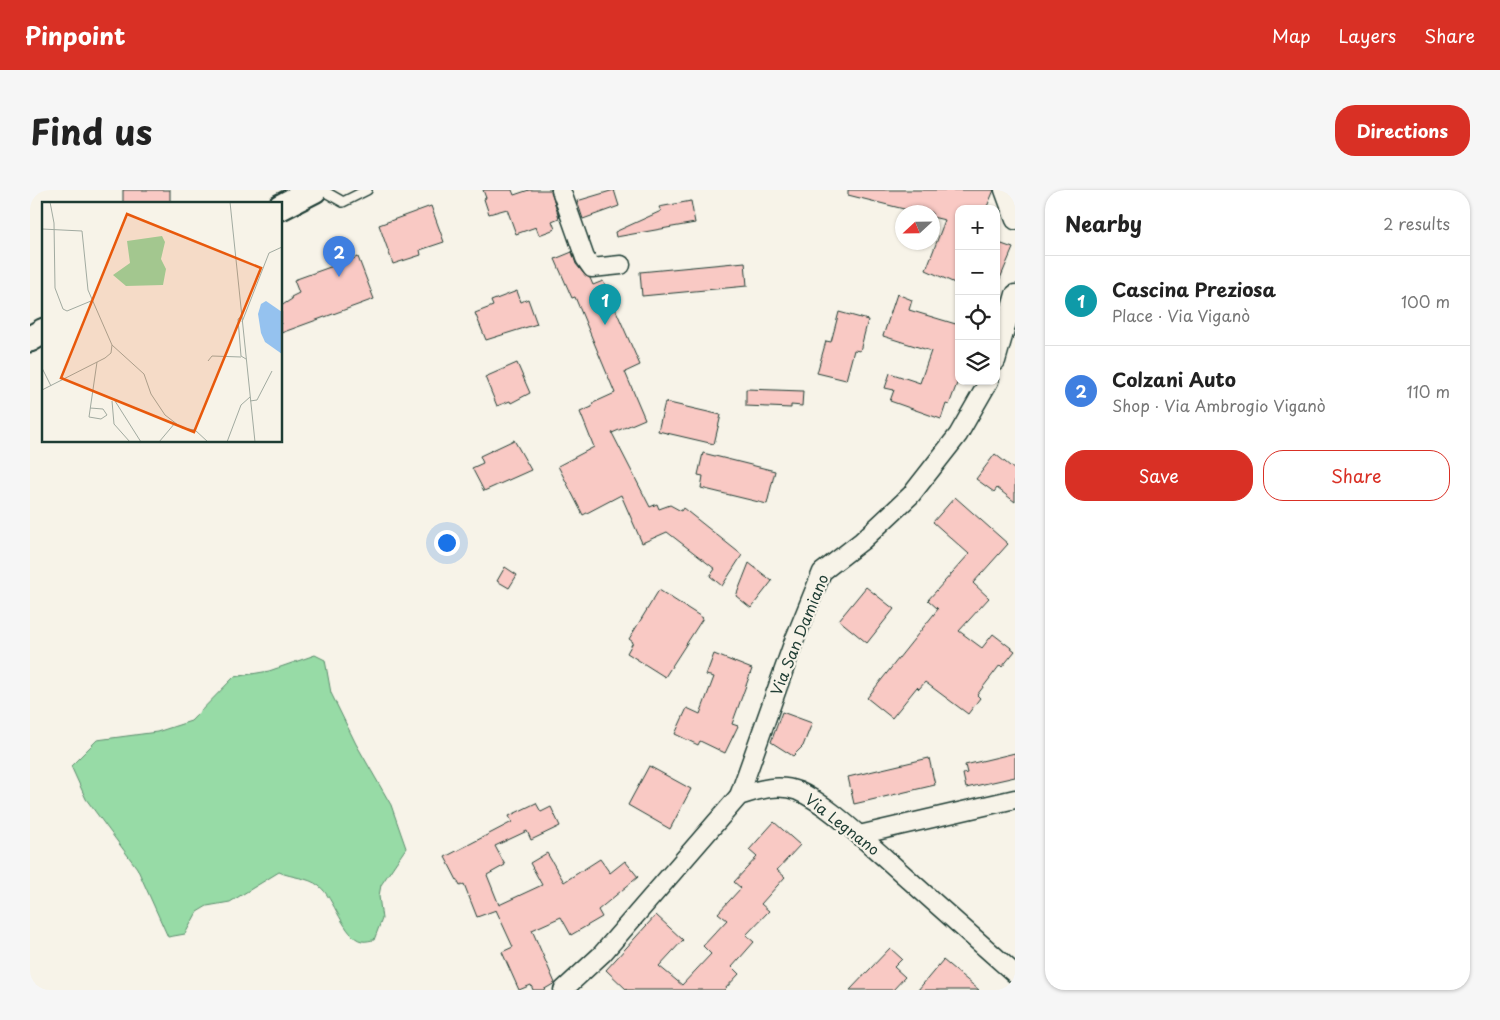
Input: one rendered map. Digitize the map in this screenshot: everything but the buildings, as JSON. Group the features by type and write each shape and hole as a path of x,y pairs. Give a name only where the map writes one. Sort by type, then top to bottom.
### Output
{"main road":[{"path":"282,206 314,190"},
{"path":"30,339 42,333"}],"street":[{"path":"561,190 585,258 592,268 621,265"},
{"path":"1004,190 1015,220"},
{"path":"1000,349 1014,305"},
{"name":"Via San Damiano","path":"739,796 794,641 822,572 862,542 911,495 958,435 987,385"},
{"name":"Via Legnano","path":"739,796 762,788 780,787 798,791 859,835 1015,974"},
{"path":"563,990 602,954 739,796"},
{"path":"859,835 1015,800"}],"lane":[{"path":"322,190 343,202 367,190"}],"green space":[{"path":"315,655 325,660 331,693 356,744 391,805 406,848 381,885 379,896 382,919 374,940 362,941 350,933 330,899 315,883 279,872 230,902 207,906 197,912 185,934 168,937 137,868 86,799 71,766 97,740 157,732 191,721 234,677 269,671"}],"place":[{"name":"Colzani Auto","path":"339,277"},
{"name":"Cascina Preziosa","path":"605,325"}]}
